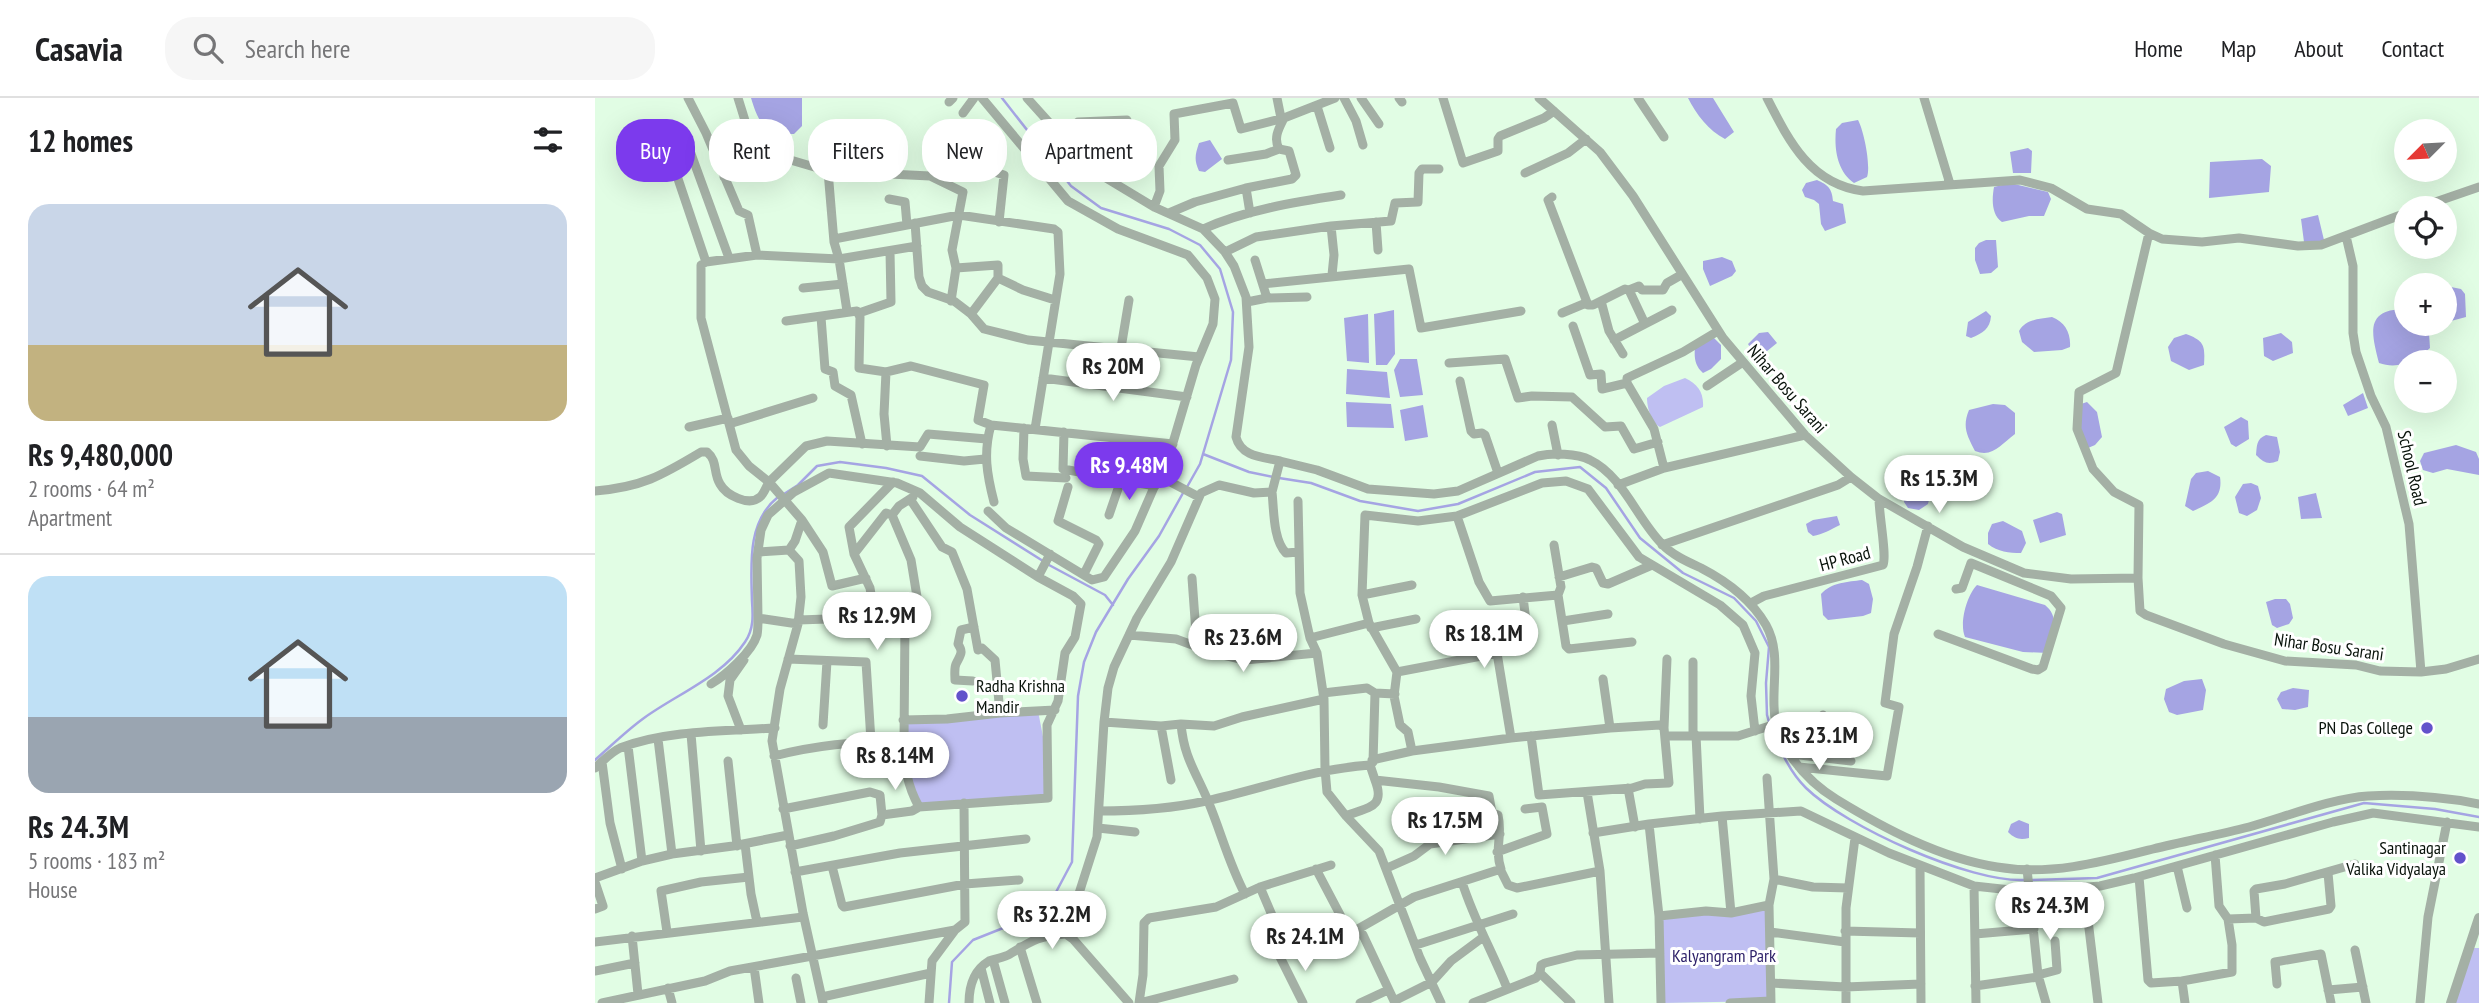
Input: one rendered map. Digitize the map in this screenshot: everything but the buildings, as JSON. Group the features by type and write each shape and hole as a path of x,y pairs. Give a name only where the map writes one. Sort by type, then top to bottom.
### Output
{"street":[{"path":"688,98 709,144"},
{"path":"738,98 745,119"},
{"path":"963,113 974,98"},
{"path":"982,98 1067,201 1118,229 1188,255 1207,278 1215,299 1213,324 1199,357 1173,443 1135,531 1104,578 1093,580 1047,560 988,511"},
{"path":"1277,98 1283,118 1277,131 1279,149"},
{"path":"1154,207 1160,191 1159,166 1175,140 1174,114 1233,103 1241,129 1283,118 1335,98"},
{"path":"1343,98 1356,121 1363,145"},
{"path":"1361,98 1379,124"},
{"path":"1443,98 1463,163 1498,150 1500,136 1544,118 1554,111"},
{"path":"1638,98 1664,137"},
{"path":"1767,98 1789,140 1800,154 1829,181 1842,188 1863,191 2015,180 2039,184 2087,209 2122,214 2162,239 2202,242 2239,239 2306,247 2321,245 2394,217"},
{"path":"1924,98 1950,184"},
{"path":"1029,99 1047,119"},
{"name":"Nihar Bosu Sarani","path":"1541,99 1600,152 1633,195 1718,331 1743,362 1805,435 1879,499 1963,547 2032,575 2071,579 2138,578 2140,611 2162,622 2224,644 2285,661 2356,665 2380,671 2421,672 2446,669 2479,659"},
{"path":"1317,106 1330,148"},
{"path":"1525,173 1568,153 1587,139"},
{"path":"1169,213 1195,202 1294,177 1296,174 1289,151 1279,149 1266,154 1228,160"},
{"path":"695,165 729,258"},
{"path":"1225,252 1256,237 1391,221 1395,203 1418,202 1419,173 1422,169 1439,169"},
{"path":"908,175 930,176 963,192 953,250 956,268 951,301"},
{"path":"679,182 706,261"},
{"path":"726,182 739,211 748,215 757,255"},
{"path":"829,182 834,239 847,311"},
{"path":"999,222 1003,182"},
{"path":"1113,182 1154,207 1203,229 1225,252 1239,274 1247,302 1249,348 1237,437 1240,448 1247,453 1317,470 1368,489 1403,493 1434,494 1458,491 1538,456 1558,455 1593,461 1618,485 1662,545 1682,559 1730,584 1751,603 1767,627 1774,646 1775,725 1799,767 1814,785 1918,842 1969,861 1999,867 2028,881 2084,887 2139,877 2373,813 2479,827"},
{"path":"2453,196 2479,187"},
{"path":"1246,188 1250,213"},
{"path":"1203,229 1224,220 1286,204 1341,195"},
{"path":"1552,197 1548,200 1586,303 1590,306 1625,289 1639,286 1643,290 1663,290 1667,283 1681,275"},
{"path":"889,199 905,202 917,246 922,286 928,292 951,301 971,314 984,329 1009,337 1199,357"},
{"path":"834,239 959,215 1054,229 1058,232 1061,243 1060,274 1035,429"},
{"path":"1376,222 1378,250"},
{"path":"1331,226 1334,255 1332,275"},
{"path":"2138,578 2139,505 2114,492 2102,481 2093,468 2077,429 2079,392 2116,373 2149,233"},
{"name":"School Road","path":"2346,236 2353,265 2353,333 2356,352 2371,396 2386,427 2409,524 2421,672"},
{"path":"866,578 832,586 823,552 802,520 736,450 701,318 699,271 706,261 729,258 757,255 839,259 917,246"},
{"path":"786,321 847,311 859,313 891,302 890,251"},
{"path":"1255,260 1267,298"},
{"path":"956,268 999,265 998,278 971,314"},
{"path":"1263,284 1409,269 1421,328 1521,311"},
{"path":"998,278 1023,290 1055,300"},
{"path":"803,288 843,284"},
{"path":"1629,290 1645,324"},
{"path":"1247,302 1307,296"},
{"path":"1121,348 1129,300"},
{"path":"1601,301 1609,331 1623,354"},
{"path":"1562,313 1586,303"},
{"path":"1614,340 1672,310"},
{"path":"859,313 859,368 886,372 911,366 985,385 978,420 991,425 1173,443"},
{"path":"821,317 825,369 833,373 835,386 851,395 862,444"},
{"path":"1573,326 1590,375 1601,375 1602,389 1627,383"},
{"path":"1664,468 1654,429 1627,383 1627,377 1683,352 1718,331"},
{"path":"1449,363 1505,359 1518,398 1572,397 1605,427 1621,426 1635,449 1658,442"},
{"path":"1707,386 1743,362"},
{"path":"886,372 884,414 887,446"},
{"path":"1043,377 1187,397"},
{"path":"1460,382 1471,431 1485,435 1498,473"},
{"path":"689,427 728,421 813,398"},
{"path":"991,425 985,459 995,502"},
{"path":"1552,425 1558,455"},
{"path":"1024,428 1023,459 1026,475 1067,483 1058,521 1097,540 1099,544 1084,574"},
{"path":"1064,432 1063,469 1155,486"},
{"path":"595,491 643,484 661,477 701,452 708,452 712,456 719,483 735,497 749,501 761,496 769,482 806,446 827,441 920,447 928,434 987,439"},
{"path":"1618,485 1664,468 1805,435"},
{"path":"920,456 964,461 985,459"},
{"path":"1280,461 1273,488 1276,525 1282,549 1286,553 1299,552"},
{"path":"711,684 737,663 757,635 757,558 761,530 768,515 807,483 829,473 893,482 920,493 960,527 1038,578 1073,596 1081,604 1076,637 1065,653 1055,710 1047,725 1048,797 919,807 912,811 882,815"},
{"path":"1159,476 1195,496"},
{"path":"1662,545 1837,485 1851,477"},
{"path":"1109,514 1121,480"},
{"path":"1412,751 1408,732 1400,725 1395,694 1397,672 1370,625 1362,595 1365,515 1418,521 1457,516 1542,483 1559,481 1574,483 1591,492 1636,555 1720,605 1743,625 1755,653 1751,696 1758,730"},
{"path":"875,618 866,578 854,554 849,527 893,482"},
{"path":"1066,934 1097,837 1104,722 1108,688 1114,667 1171,562 1195,496 1220,485 1254,493 1273,488"},
{"path":"892,515 898,506 920,493"},
{"path":"909,499 942,547 952,552 967,589 978,650 982,648 995,660 1000,713"},
{"name":"HP Road","path":"1751,603 1764,596 1883,565 1886,557 1879,521 1879,499"},
{"path":"1298,500 1301,603 1317,653 1324,696 1327,792 1379,851 1441,1003"},
{"path":"854,554 885,513 892,515"},
{"path":"758,618 798,622 887,617 905,620 918,617 921,611 911,560 892,515"},
{"path":"1457,516 1479,582 1488,599 1493,601 1558,595"},
{"path":"789,550 802,520"},
{"path":"1799,767 1887,776 1899,707 1885,703 1892,641 1928,526"},
{"path":"1554,545 1566,646 1569,649 1632,642"},
{"path":"759,552 789,550"},
{"path":"789,550 799,561 801,597 798,622 780,689 772,741 803,917 823,1000 931,973"},
{"path":"1038,578 1047,560"},
{"path":"1938,634 2038,670 2043,667 2061,608 2052,596 1971,563 1962,588 1956,589"},
{"path":"1559,577 1592,567 1602,583 1608,584 1652,565"},
{"path":"1192,578 1197,647"},
{"path":"1362,595 1412,585"},
{"path":"1523,597 1529,645"},
{"path":"1563,621 1608,614"},
{"path":"1310,638 1370,625 1416,619"},
{"path":"905,620 904,764 910,790 919,807"},
{"path":"972,681 955,680 955,665 962,657 958,644 961,630 974,628"},
{"path":"1129,635 1176,639 1245,660 1317,653"},
{"path":"741,730 728,696 730,680 759,639"},
{"path":"1397,672 1496,653 1511,738"},
{"path":"788,659 866,662 871,741"},
{"path":"1531,736 1539,795 1669,783 1664,732 1667,659"},
{"path":"823,725 828,661"},
{"path":"1693,662 1700,819"},
{"path":"1603,679 1610,728"},
{"path":"1104,722 1214,726 1324,696 1367,688 1374,693 1395,694"},
{"path":"1346,816 1379,800 1380,793 1371,763 1374,693"},
{"path":"903,720 1055,710"},
{"path":"1819,757 1823,715"},
{"path":"1181,724 1183,747 1188,761 1208,801 1232,869 1245,894"},
{"path":"1098,811 1145,811 1208,801 1325,769 1371,763 1412,751 1511,738 1655,724 1664,732 1738,736 1775,725"},
{"path":"1161,726 1171,780"},
{"path":"622,869 599,765 618,749 658,739 775,728"},
{"path":"691,734 701,851"},
{"path":"658,739 672,854"},
{"path":"774,756 792,751 871,741 904,741"},
{"path":"628,746 642,861"},
{"path":"1791,754 1851,761"},
{"path":"728,761 757,922"},
{"path":"1730,1003 1771,1002 1769,905 1774,879 1767,778"},
{"path":"1374,780 1489,796 1492,813 1498,815 1500,834 1497,852 1501,871 1508,885 1517,888 1600,871"},
{"path":"1628,788 1635,827"},
{"path":"783,809 870,792 880,795 882,815 878,823 790,846"},
{"path":"1587,792 1600,871 1609,1003"},
{"path":"1593,833 1722,816 1806,812 1855,838 1974,886 2028,881 2368,796 2432,797 2479,804"},
{"path":"929,1003 932,961 955,930 965,922 964,803"},
{"path":"1497,852 1546,835 1542,807 1525,809"},
{"path":"1722,816 1731,913"},
{"path":"2420,1003 2427,924 2447,821"},
{"path":"1649,824 1659,916 1661,1003"},
{"path":"1098,828 1135,832"},
{"path":"1387,868 1414,856 1430,845 1500,834"},
{"path":"595,909 603,906 595,880 642,861 788,835"},
{"path":"1846,1003 1845,931 1855,838"},
{"path":"795,872 964,845 1026,839"},
{"path":"2139,877 2148,981 2151,984 2182,981 2232,972 2228,919 2218,906 2215,855"},
{"path":"2256,918 2256,889 2269,888 2354,864"},
{"path":"1234,979 1139,1003 1143,975 1144,923 1146,920 1216,907 1260,887 1331,865"},
{"path":"832,866 844,907 965,884 1019,880"},
{"path":"1920,866 1921,1003"},
{"path":"2177,866 2187,908"},
{"path":"1316,869 1346,926 1351,930 1358,929 1414,897 1501,871"},
{"path":"2228,919 2256,918 2264,922 2329,909 2331,906 2327,873"},
{"path":"667,932 661,891 701,882 749,877"},
{"path":"1774,879 1813,887 1848,888"},
{"path":"2028,881 2038,976 2046,1003"},
{"path":"1462,882 1482,938 1492,951 1507,988"},
{"path":"1974,886 1976,1003"},
{"path":"1260,887 1288,953 1280,957 1303,1003"},
{"path":"2084,887 2098,1003"},
{"path":"1659,916 1706,911 1731,913 1769,905"},
{"path":"1416,946 1513,914"},
{"path":"595,942 803,917"},
{"path":"2451,1003 2479,918"},
{"path":"1358,929 1394,1002 1432,982 1451,961 1482,938"},
{"path":"1975,934 2033,929"},
{"path":"602,1003 705,981 730,971 955,930"},
{"path":"1845,931 1920,933"},
{"path":"1770,932 1845,942"},
{"path":"969,1003 969,990 981,968 993,960 1007,956 1030,940 1066,934 1129,1003"},
{"path":"632,936 638,994"},
{"path":"1975,986 2038,976 2057,970 2055,941"},
{"path":"1020,947 1037,1003"},
{"path":"2355,950 2366,1003"},
{"path":"1473,1003 1536,978 1541,965 1545,963 1577,955 1660,953"},
{"path":"2277,984 2275,962 2319,954 2322,957 2331,1003"},
{"path":"993,960 1005,1003"},
{"path":"595,971 635,964"},
{"path":"754,967 759,1003"},
{"path":"981,968 990,1003"},
{"path":"1540,973 1571,1003"},
{"path":"796,978 801,1003"},
{"path":"2182,981 2185,1003"},
{"path":"1771,983 1845,986 1921,984"},
{"path":"2328,990 2363,987"},
{"path":"668,988 672,1003"},
{"path":"1360,1003 1388,990"}],"green space":[{"path":"1685,378 1699,390 1703,407 1660,427 1652,418 1647,398 1664,386"},
{"path":"1038,711 1046,752 1044,796 920,806 910,788 905,719"},
{"name":"Kalyangram Park","path":"1767,908 1768,1001 1663,1003 1662,919"},
{"path":"2472,948 2479,948 2479,1003 2453,1003"}],"shaded area":[{"path":"751,98 802,98 802,126 794,134 794,119 759,119"},
{"path":"1688,98 1713,98 1734,132 1725,139 1719,136 1703,122"},
{"path":"1858,120 1863,132 1868,172 1867,177 1854,183 1840,166 1836,152 1836,129 1842,123"},
{"path":"1210,140 1222,159 1205,172 1199,171 1196,157 1199,143"},
{"path":"2028,148 2032,151 2031,173 2013,173 2010,152"},
{"path":"2262,159 2271,166 2269,192 2209,198 2210,162"},
{"path":"1817,180 1829,188 1833,201 1843,204 1846,223 1825,231 1821,224 1819,204 1805,197 1802,190 1806,183"},
{"path":"2010,183 2048,192 2051,199 2044,216 2029,216 2002,222 1998,219 1993,206 1994,187"},
{"path":"2318,215 2324,240 2304,242 2301,219"},
{"path":"1986,240 1996,240 1998,267 1991,273 1980,274 1975,260 1975,248"},
{"path":"1722,257 1732,261 1736,271 1732,276 1710,286 1703,269 1703,261"},
{"path":"2457,288 2465,294 2466,317 2457,319"},
{"path":"1394,310 1395,354 1387,365 1376,365 1374,314"},
{"path":"2393,310 2394,336 2429,336 2430,348 2394,350 2394,365 2386,365 2379,363 2374,341 2374,324 2383,313"},
{"path":"1986,311 1991,316 1987,327 1971,338 1966,336 1968,322"},
{"path":"1368,314 1369,363 1347,361 1344,318"},
{"path":"2052,317 2066,329 2070,347 2034,352 2022,342 2019,331 2029,322"},
{"path":"1768,332 1777,343 1761,356 1754,354 1748,344 1759,333"},
{"path":"2281,333 2292,342 2293,353 2273,361 2264,356 2263,338"},
{"path":"2186,334 2203,345 2204,353 2204,365 2189,370 2171,361 2168,347 2174,338"},
{"path":"1713,337 1721,345 1721,359 1703,373 1696,362 1695,347"},
{"path":"1400,359 1417,359 1423,395 1400,397 1394,370"},
{"path":"1347,369 1387,372 1390,398 1346,394"},
{"path":"2363,393 2368,408 2348,416 2343,405"},
{"path":"1346,402 1391,404 1394,428 1347,427"},
{"path":"2087,402 2097,412 2102,437 2088,448 2079,425 2081,404"},
{"path":"1993,404 2005,405 2015,413 2015,434 2001,446 1981,453 1975,451 1966,431 1966,421 1969,410"},
{"path":"1423,405 1428,437 1405,441 1400,410"},
{"path":"2241,417 2248,421 2249,439 2236,447 2231,444 2224,427"},
{"path":"2266,435 2277,437 2280,452 2278,461 2266,462 2256,455 2259,441"},
{"path":"2456,445 2476,452 2479,475 2447,469 2433,473 2423,470 2420,461 2424,453"},
{"path":"2208,471 2220,477 2220,490 2214,499 2193,511 2185,506 2191,479 2196,473"},
{"path":"1922,475 1930,488 1928,504 1919,510 1908,508 1904,502 1907,477"},
{"path":"2243,484 2258,486 2261,498 2257,510 2247,516 2239,513 2235,497"},
{"path":"2316,493 2322,518 2301,519 2298,497"},
{"path":"2057,512 2062,514 2066,535 2040,543 2033,520"},
{"path":"1837,516 1840,525 1813,536 1808,532 1806,524 1813,520"},
{"path":"2003,521 2022,531 2026,543 2021,553 1996,549 1988,544 1988,533 1992,524"},
{"path":"1862,580 1869,584 1873,599 1871,613 1828,620 1823,615 1821,594 1835,585"},
{"path":"1977,585 2045,605 2054,621 2048,653 2023,652 1965,637 1965,610"},
{"path":"2286,599 2293,618 2289,624 2277,628 2272,625 2266,602"},
{"path":"2202,679 2206,690 2203,710 2177,715 2169,712 2164,699 2166,689 2184,681"},
{"path":"2293,688 2309,690 2308,707 2282,709 2277,699 2281,692"},
{"path":"2019,820 2029,824 2029,838 2018,838 2008,832 2011,824"}],"waterway":[{"path":"1002,98 1071,186 1101,208 1169,229 1200,245 1220,269 1233,312 1231,360 1200,464 1187,487"},
{"path":"1203,454 1249,472 1273,477"},
{"path":"784,494 798,485 817,466 840,462 922,476 970,515 1043,561"},
{"path":"1279,478 1311,483 1360,501 1418,511 1458,504 1535,472 1580,467 1606,488 1640,538 1683,573 1734,598 1756,621 1769,647 1766,683 1769,722"},
{"path":"949,1003 952,962 973,940 1046,911 1072,862 1078,696 1084,662 1096,632 1128,579 1159,536 1183,493"},
{"path":"595,760 644,718 712,675 745,642 752,622 753,544 761,519 778,497"},
{"path":"1049,565 1105,595 1113,605"},
{"path":"1772,728 1786,760 1800,781 1849,819 1910,850 1943,862 2002,879 2025,880"},
{"path":"2032,880 2097,878 2364,803 2435,809 2479,817"}],"place":[{"name":"Radha Krishna Mandir","path":"962,696"},
{"name":"PN Das College","path":"2427,728"},
{"name":"Santinagar Valika Vidyalaya","path":"2460,858"}]}
